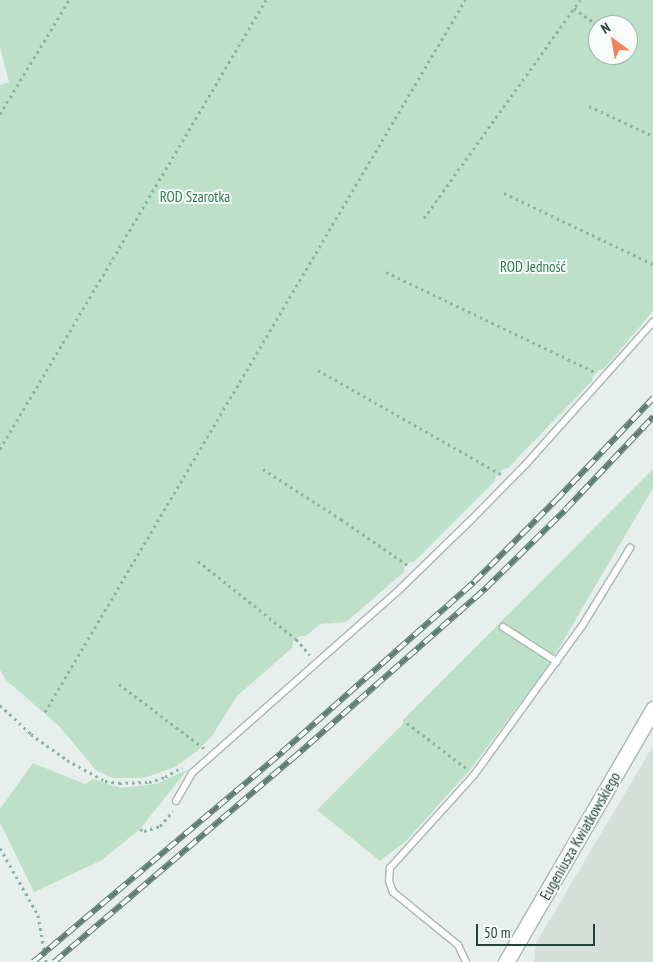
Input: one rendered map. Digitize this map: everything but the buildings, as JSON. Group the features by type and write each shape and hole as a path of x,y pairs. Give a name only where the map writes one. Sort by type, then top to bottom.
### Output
{"street":[{"name":"Eugeniusza Kwiatkowskiego","path":"506,962 653,709"}],"lane":[{"path":"176,801 192,773 416,574 508,481 653,322"},
{"path":"466,962 458,945 393,892 389,881 390,868 474,775 582,626 630,548"},
{"path":"503,627 557,662"}],"path":[{"path":"0,114 69,0"},
{"path":"0,449 266,0"},
{"path":"45,712 465,0"},
{"path":"424,218 580,0"},
{"path":"574,8 588,18"},
{"path":"589,106 653,136"},
{"path":"504,194 653,264"},
{"path":"386,272 596,372 603,379"},
{"path":"318,370 499,473 508,481"},
{"path":"263,469 407,564 416,574"},
{"path":"198,561 296,639 317,663"},
{"path":"119,684 206,749 198,756"},
{"path":"0,705 31,734 67,760 105,780 127,784 149,782 165,777 184,766"},
{"path":"407,723 474,775"},
{"path":"140,829 144,831 160,826 168,819 176,801"},
{"path":"0,848 38,915 46,962"}],"shaded area":[{"path":"653,746 653,962 534,962 536,943"}],"green space":[{"path":"0,0 653,0 653,311 604,369 599,370 593,376 592,381 508,468 502,470 496,476 495,481 414,562 410,562 404,567 404,572 346,622 320,624 306,636 300,636 296,639 293,642 292,648 237,696 212,736 198,750 175,767 144,778 113,778 96,770 59,726 6,680 0,670 0,85 9,82 0,46"},
{"path":"653,469 653,488 549,665 469,771 406,841 380,861 317,810 403,724 403,720"},
{"path":"33,763 85,784 93,779 121,788 156,784 187,770 140,829 102,860 34,892 0,823 0,809"}],"railway":[{"path":"33,962 282,752 474,582 556,500 653,398"},
{"path":"54,962 292,759 486,588 566,509 653,417"}],"park label":[{"name":"ROD Szarotka","path":"195,197"},
{"name":"ROD Jedność","path":"533,267"}]}
